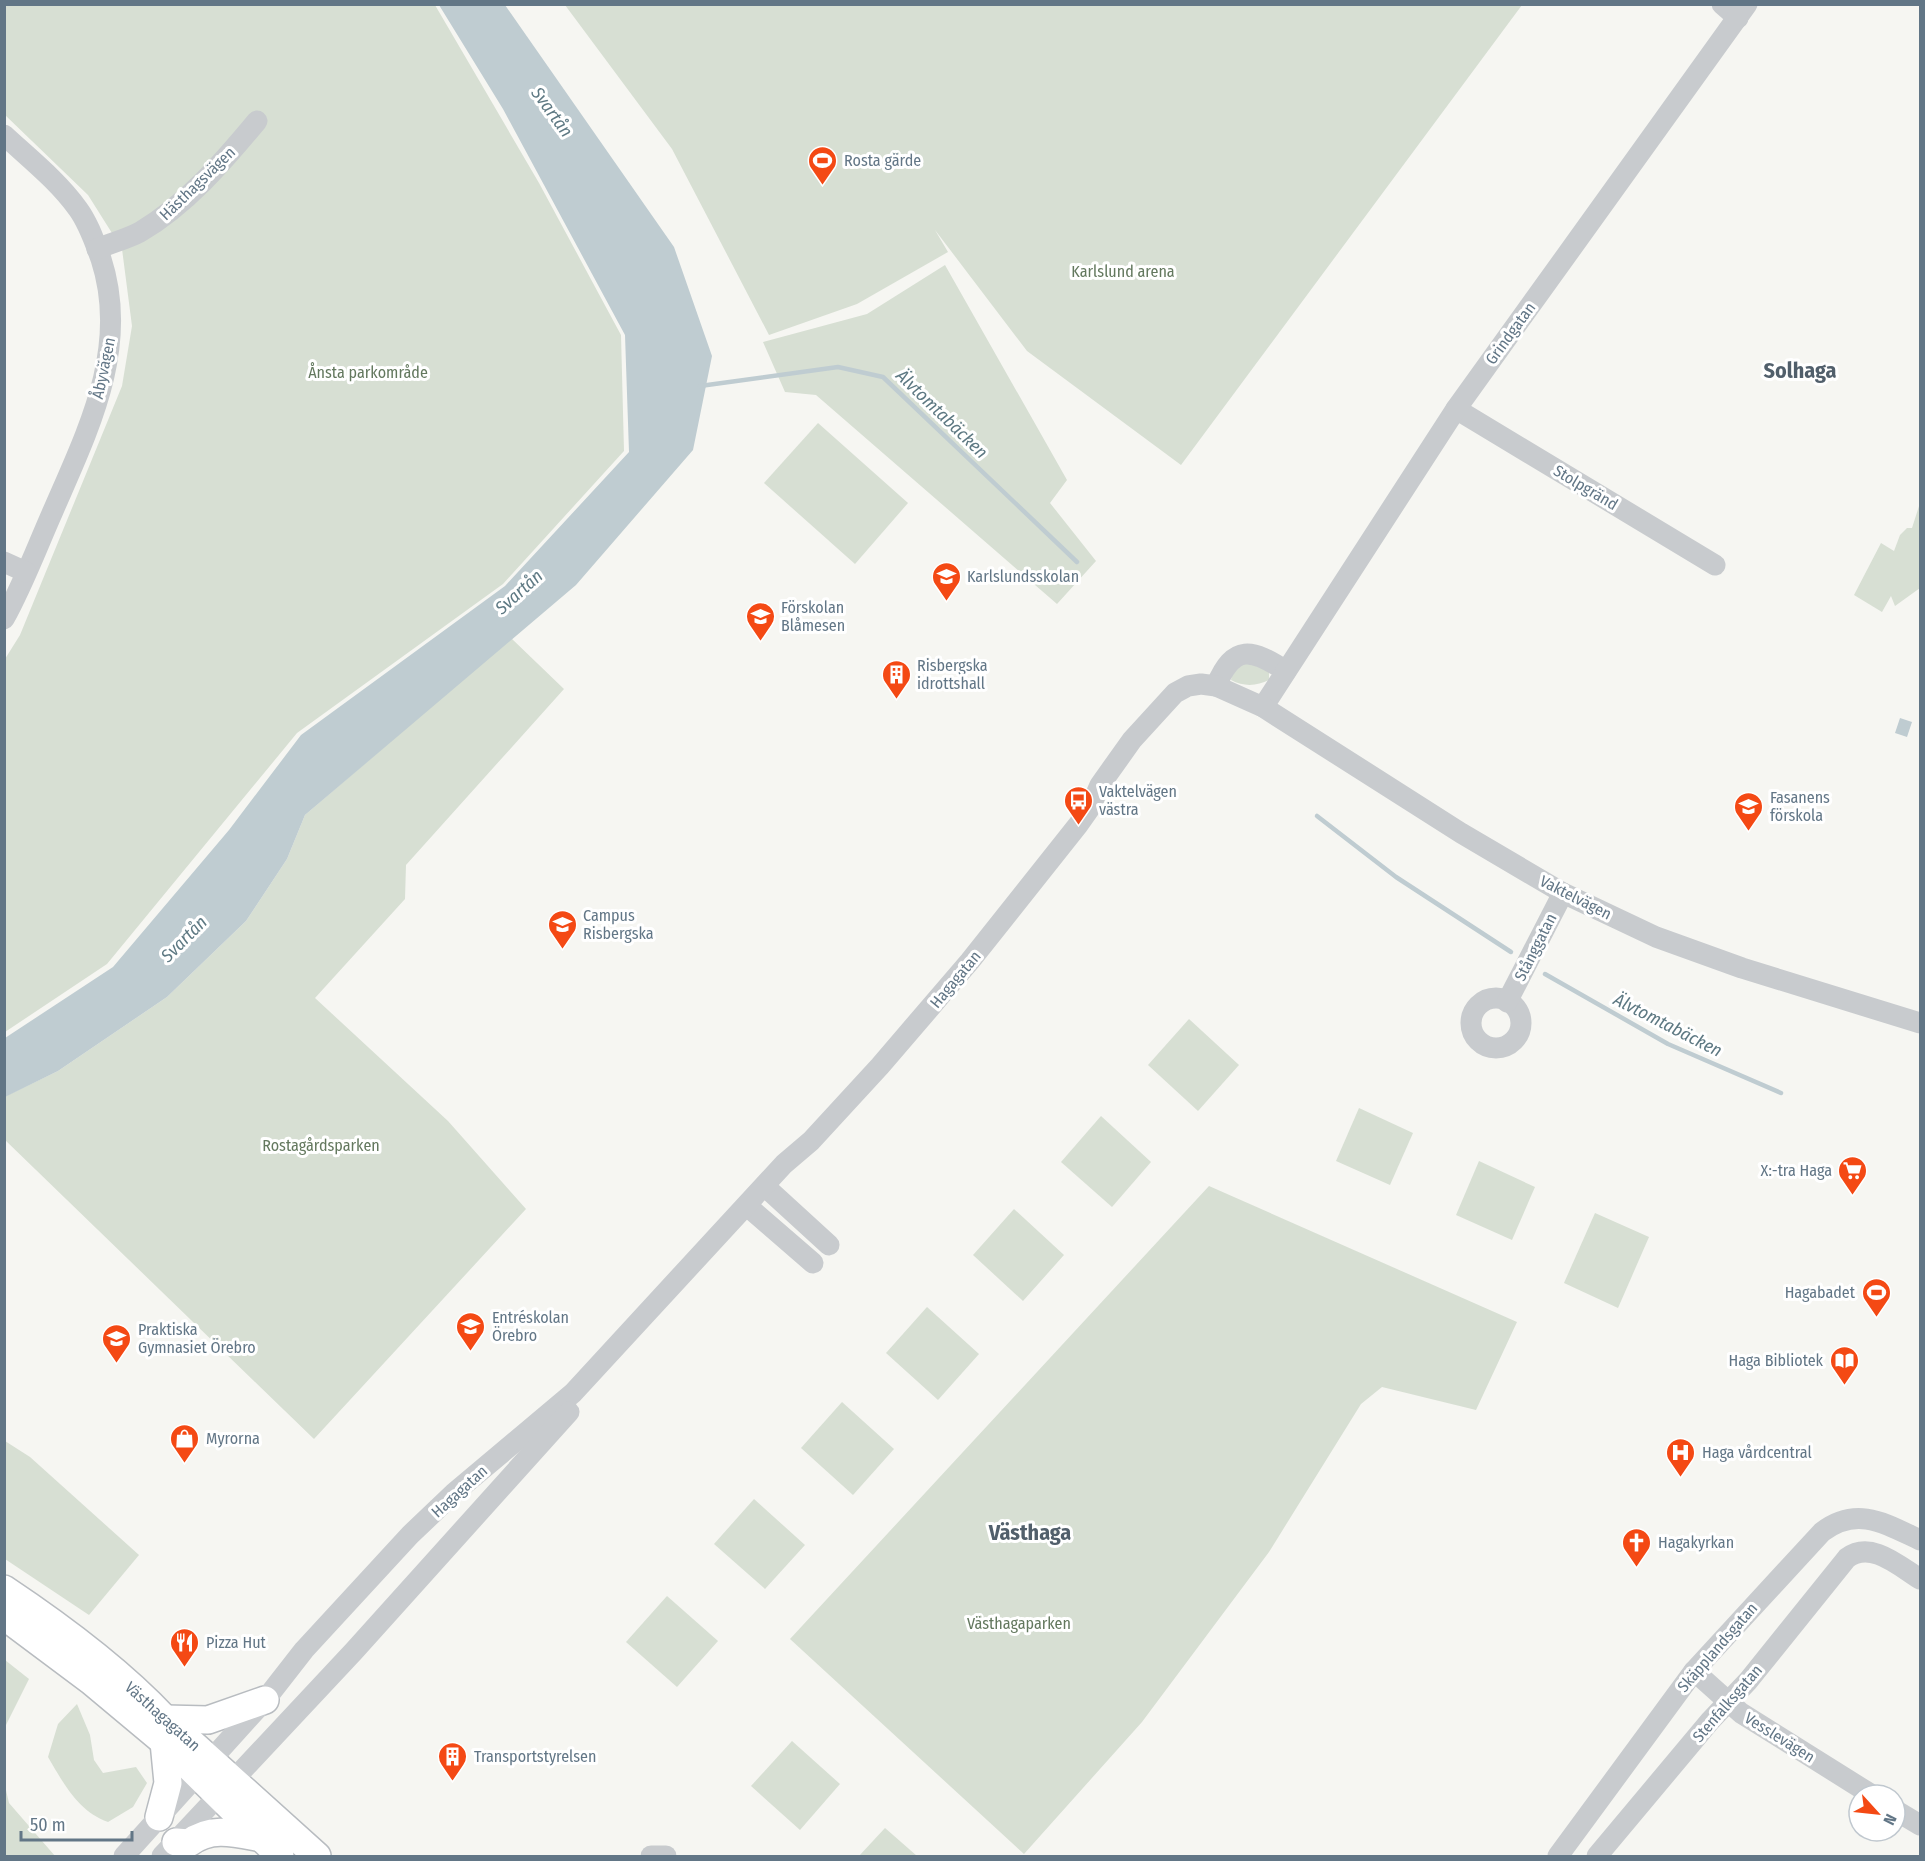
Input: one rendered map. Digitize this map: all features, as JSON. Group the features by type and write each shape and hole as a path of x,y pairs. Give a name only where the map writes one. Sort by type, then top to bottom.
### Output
{"main road":[{"name":"Västhagagatan","path":"4,1589 98,1658 145,1697 165,1730"},
{"name":"Västhagagatan","path":"4,1616 91,1681 165,1730 225,1787 315,1855"},
{"path":"159,1817 168,1783 165,1730 208,1720 265,1700"},
{"name":"Västhagagatan","path":"225,1787 261,1838 280,1857"},
{"path":"169,1849 214,1832 261,1838"}],"street":[{"name":"Grindgatan","path":"1263,707 1456,409 1735,9"},
{"name":"Hästhagsvägen","path":"97,249 138,233 161,218 194,189 256,121"},
{"name":"Åbyvägen","path":"4,135 50,177 79,210 97,249 109,291 112,314 109,359 104,384 26,572 4,619"},
{"name":"Stolpgränd","path":"1456,409 1716,565"},
{"path":"4,562 26,572"},
{"path":"1216,686 1232,658 1246,652 1257,654 1286,671"},
{"name":"Hagagatan","path":"124,1857 265,1700 304,1650 410,1535 454,1493 573,1394 784,1164 811,1141 926,1014 1051,861 1090,808 1100,785 1132,740 1165,702 1188,686 1216,686 1263,707"},
{"name":"Vaktelvägen","path":"1263,707 1451,827 1563,892 1683,948 1920,1023"},
{"name":"Stånggatan","path":"1507,1002 1563,892"},
{"name":"Hagagatan","path":"169,1849 354,1651 495,1493 791,1170 811,1141"},
{"path":"771,1192 829,1245"},
{"path":"753,1211 813,1263"},
{"name":"Skäpplandsgatan","path":"1558,1857 1694,1671 1822,1532 1834,1523 1853,1518 1872,1518 1920,1540"},
{"name":"Stenfalksgatan","path":"1597,1857 1728,1703 1846,1558 1857,1552 1878,1553 1920,1579"},
{"name":"Vesslevägen","path":"1694,1671 1728,1703 1853,1783"},
{"path":"1907,1817 1920,1825"},
{"path":"651,1857 666,1857"}],"green space":[{"name":"Ånsta parkområde","path":"5,5 435,5 539,183 621,335 624,451 503,584 297,733 107,964 5,1032 5,659 20,635 122,386 132,326 122,249 88,195 5,115"},
{"name":"Rosta gärde","path":"565,5 1522,5 1181,465 1027,351 935,230 948,252 857,304 769,335 672,149"},
{"path":"945,265 1067,480 1050,503 1096,561 1057,604 816,395 785,392 763,342 867,314"},
{"path":"818,423 908,503 855,564 764,483"},
{"path":"1920,503 1920,588 1895,606 1891,596 1882,612 1854,595 1881,543 1894,551 1900,535 1907,528 1912,528"},
{"name":"Rostagårdsparken","path":"511,638 564,689 406,865 405,899 315,998 448,1121 526,1209 314,1439 5,1140 4,1097 58,1071 167,997 246,921 287,859 305,815"},
{"path":"1243,661 1269,671 1269,680 1250,685 1231,680 1233,669"},
{"path":"1189,1019 1239,1065 1198,1111 1148,1065"},
{"path":"1359,1108 1413,1133 1390,1185 1336,1161"},
{"path":"1101,1116 1151,1162 1112,1207 1061,1162"},
{"path":"1479,1161 1535,1187 1512,1240 1456,1215"},
{"name":"Västhagaparken","path":"1209,1186 1517,1322 1476,1410 1382,1387 1361,1404 1269,1552 1142,1722 1024,1854 790,1639"},
{"path":"1014,1209 1064,1255 1023,1301 973,1255"},
{"path":"1595,1213 1649,1237 1618,1308 1564,1283"},
{"path":"927,1307 979,1354 938,1400 886,1353"},
{"path":"842,1402 894,1449 853,1495 801,1448"},
{"path":"5,1441 30,1457 139,1555 89,1615 5,1559"},
{"path":"754,1499 805,1545 765,1589 714,1544"},
{"path":"667,1596 718,1641 677,1687 626,1642"},
{"path":"5,1660 29,1679 5,1727"},
{"path":"77,1704 90,1735 94,1760 103,1773 136,1767 147,1783 133,1807 108,1822 80,1804 48,1757 58,1724"},
{"path":"792,1741 840,1784 800,1830 751,1786"},
{"path":"5,1786 9,1803 55,1856 5,1856"},
{"path":"885,1828 917,1856 859,1856"}],"water":[{"name":"Svartån","path":"439,5 505,5 674,247 712,356 693,450 576,585 305,815 287,859 246,921 167,997 58,1071 5,1097 5,1038 113,967 229,830 301,735 505,586 629,452 625,335 503,109"},
{"path":"1900,718 1912,722 1907,737 1895,733"}],"waterway":[{"name":"Älvtomtabäcken","path":"700,386 838,367 883,377 1077,562"},
{"name":"Älvtomtabäcken","path":"1317,816 1396,877 1511,952"},
{"name":"Älvtomtabäcken","path":"1545,974 1668,1044 1781,1093"}],"place":[{"name":"Rosta gärde","path":"823,186"},
{"name":"Karlslundsskolan","path":"946,602"},
{"name":"Förskolan Blåmesen","path":"760,642"},
{"name":"Risbergska idrottshall","path":"896,700"},
{"name":"Vaktelvägen västra","path":"1078,826"},
{"name":"Fasanens förskola","path":"1749,832"},
{"name":"Campus Risbergska","path":"562,950"},
{"name":"X:-tra Haga","path":"1853,1196"},
{"name":"Hagabadet","path":"1876,1318"},
{"name":"Entréskolan Örebro","path":"471,1352"},
{"name":"Praktiska Gymnasiet Örebro","path":"117,1364"},
{"name":"Haga Bibliotek","path":"1844,1386"},
{"name":"Myrorna","path":"185,1464"},
{"name":"Haga vårdcentral","path":"1681,1478"},
{"name":"Hagakyrkan","path":"1637,1568"},
{"name":"Pizza Hut","path":"185,1668"},
{"name":"Transportstyrelsen","path":"453,1782"}],"district":[{"name":"Solhaga","path":"1800,370"},
{"name":"Västhaga","path":"1030,1532"}],"park label":[{"name":"Karlslund arena","path":"1123,271"}]}
